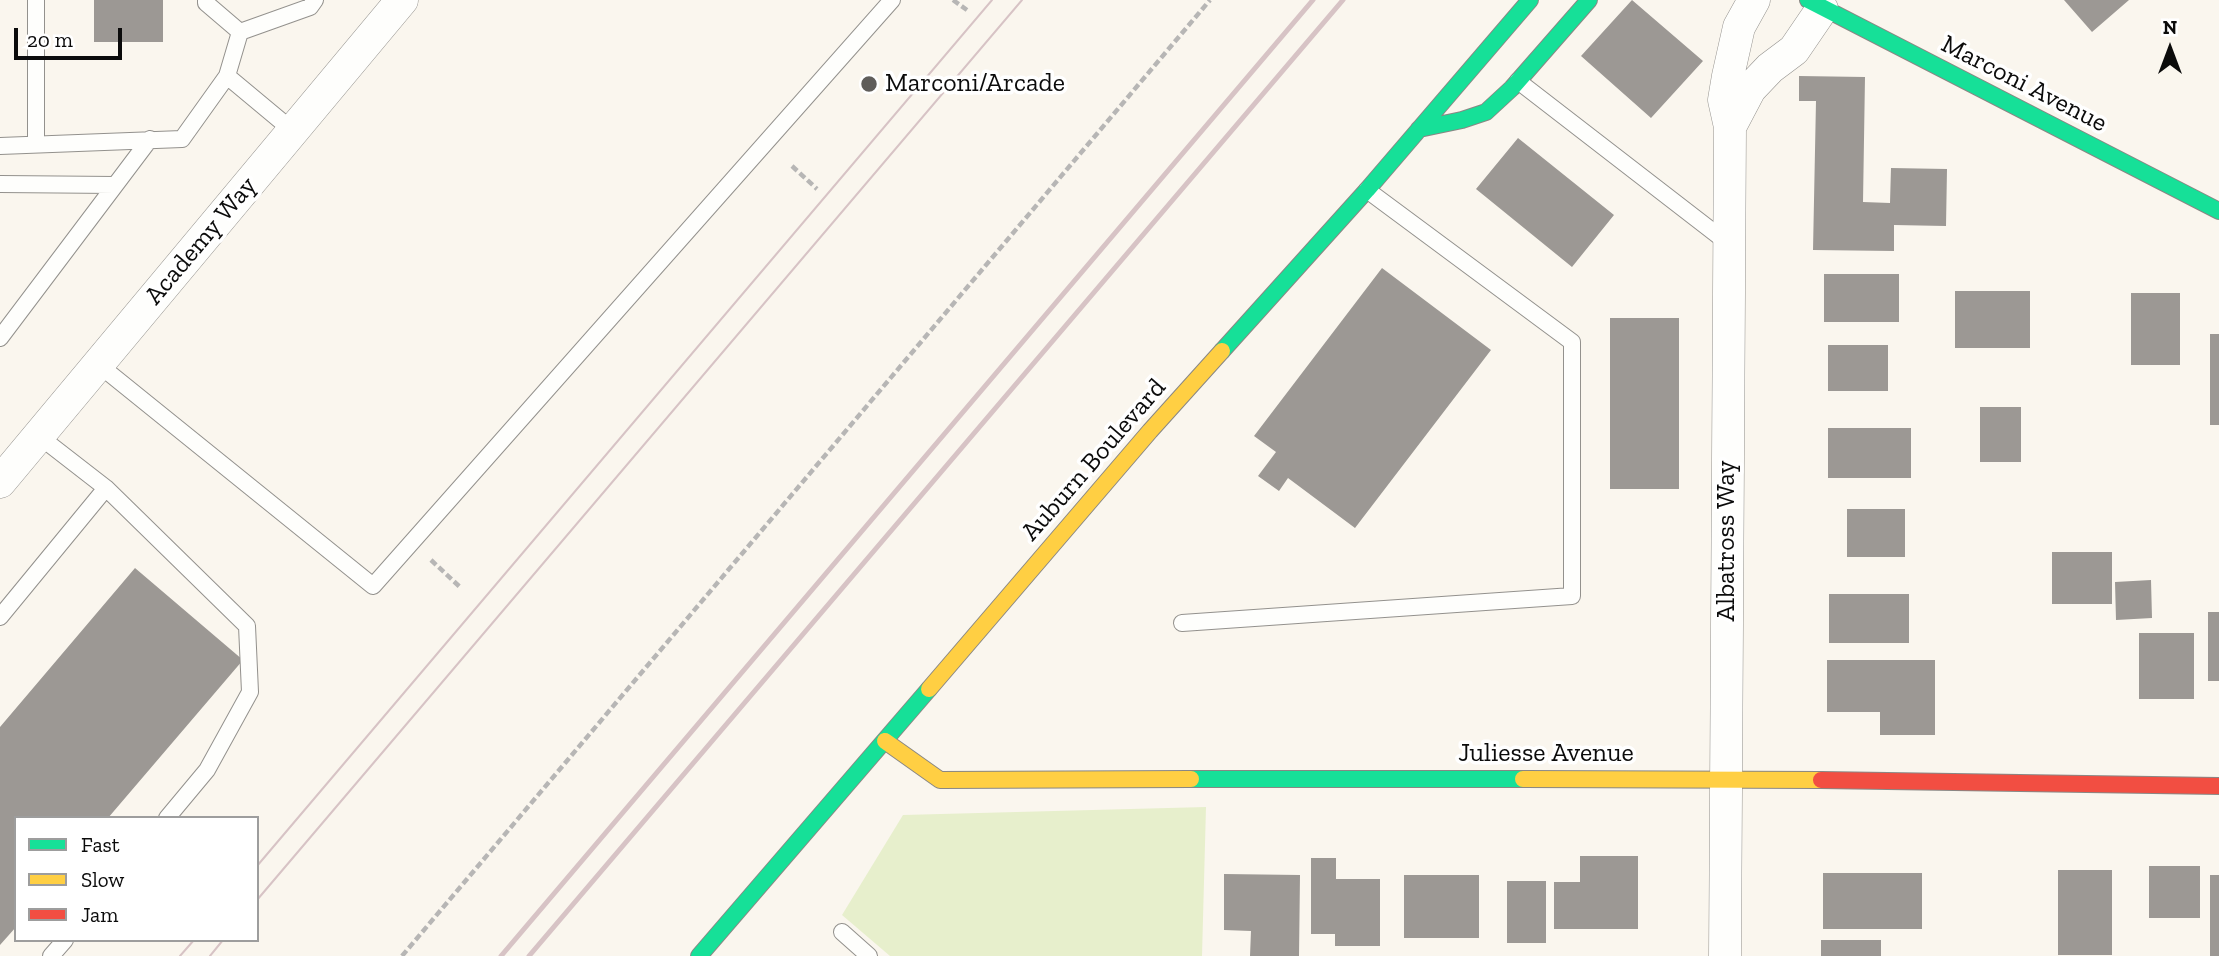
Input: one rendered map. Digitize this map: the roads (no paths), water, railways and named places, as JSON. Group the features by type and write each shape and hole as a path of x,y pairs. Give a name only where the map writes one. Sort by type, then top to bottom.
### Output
{"street":[{"name":"Academy Way","path":"0,482 402,0"},
{"name":"Auburn Boulevard","path":"699,956 1150,431 1367,190 1531,0"},
{"path":"1419,129 1486,112 1518,81 1589,0"},
{"name":"Albatross Way","path":"1725,956 1730,127 1724,100 1739,27 1754,0"},
{"name":"Albatross Way","path":"1730,127 1750,89 1770,68 1794,50 1815,4"},
{"name":"Marconi Avenue","path":"1815,4 2219,211"},
{"name":"Juliesse Avenue","path":"885,741 940,780 1726,778 2219,786"}],"lane":[{"path":"36,0 36,144"},
{"path":"206,0 206,3 240,32"},
{"path":"240,32 310,7 315,0"},
{"path":"98,364 373,586 892,0"},
{"path":"0,146 183,139 227,76 240,32"},
{"path":"227,76 293,131"},
{"path":"1518,81 1729,244"},
{"path":"0,338 150,139"},
{"path":"0,184 116,185"},
{"path":"1182,623 1572,596 1572,342 1367,190"},
{"path":"39,436 106,488 247,626 250,692 207,771 169,816"},
{"path":"0,617 106,488"},
{"path":"842,932 869,956"},
{"path":"51,956 63,942"}],"tram line":[{"path":"259,864 992,0"},
{"path":"259,898 1022,0"},
{"path":"180,956 192,942"},
{"path":"210,956 221,942"}],"railway":[{"path":"501,956 1313,0"},
{"path":"529,956 1343,0"}],"place":[{"name":"Marconi/Arcade","path":"869,84"}]}
